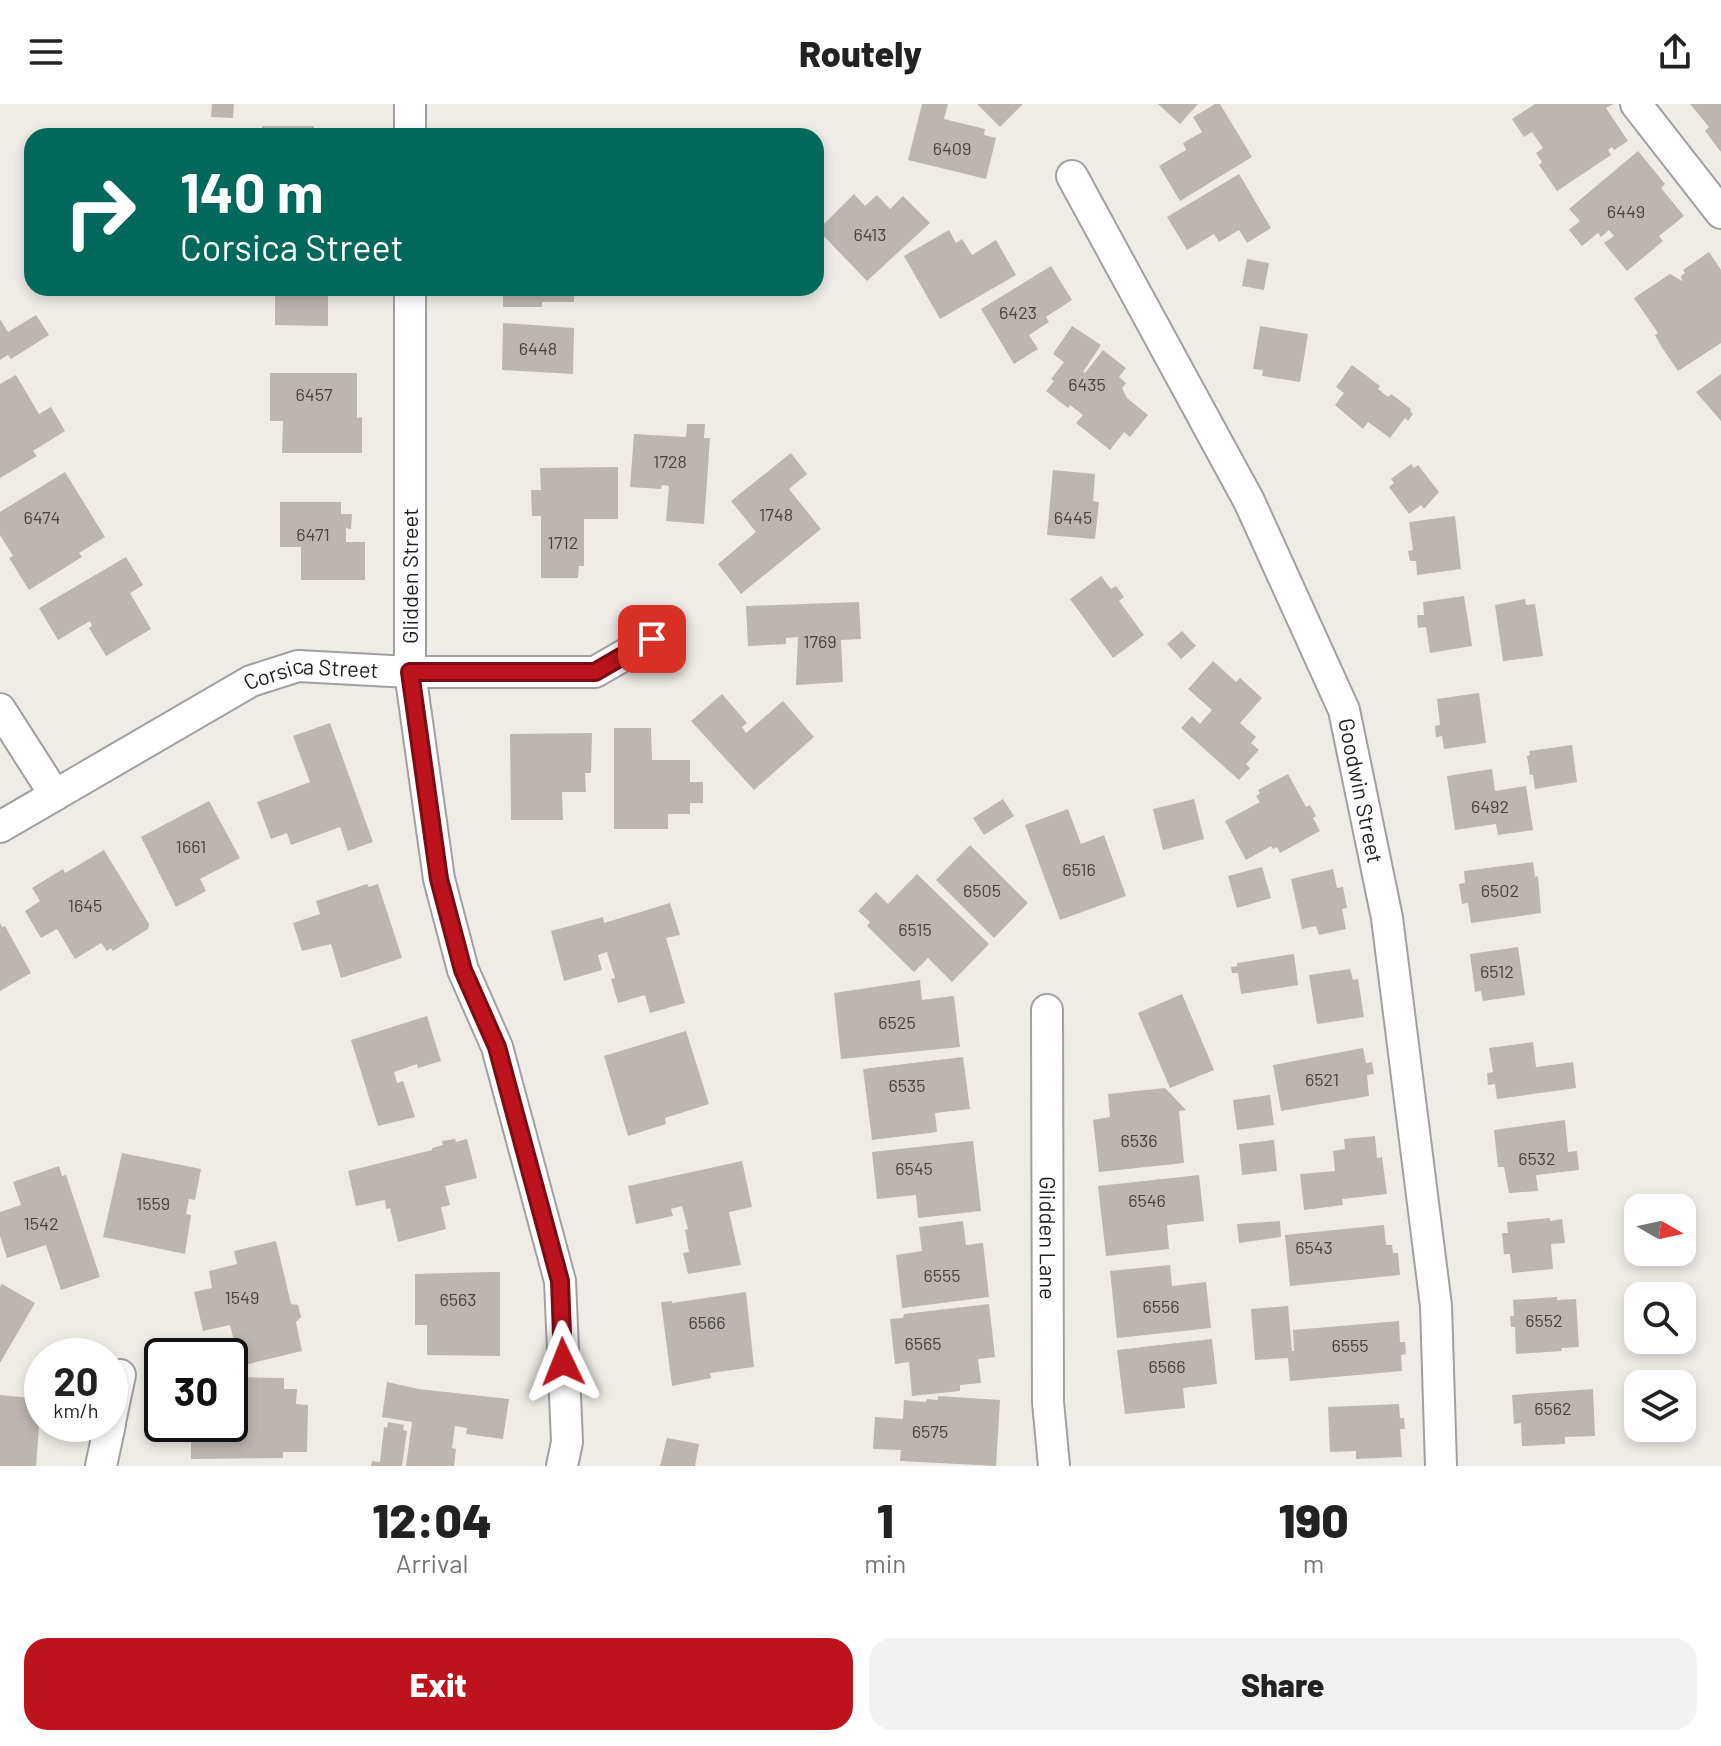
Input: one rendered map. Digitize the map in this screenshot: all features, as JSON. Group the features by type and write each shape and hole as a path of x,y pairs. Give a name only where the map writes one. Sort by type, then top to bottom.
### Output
{"street":[{"path":"410,104 410,128"},
{"path":"1636,104 1721,213"},
{"name":"Goodwin Street","path":"1072,176 1249,501 1344,710 1387,918 1436,1306 1441,1466"},
{"name":"Glidden Street","path":"410,296 410,672 439,879 463,970 497,1047 560,1281 567,1442 562,1466"},
{"name":"Corsica Street","path":"0,827 251,681 298,666 410,672 595,672 652,639"},
{"path":"0,709 55,795"},
{"name":"Glidden Lane","path":"1047,1010 1048,1402 1054,1466"},
{"path":"101,1466 106,1442"}],"building":[{"path":"212,104 234,104 233,118 211,117"},
{"path":"922,104 948,104 944,119 985,129 984,135 996,138 986,179 908,160"},
{"path":"977,104 1023,104 1000,127"},
{"path":"1158,104 1198,104 1180,124"},
{"path":"1220,104 1252,157 1180,201 1159,166 1186,150 1183,143 1202,132 1193,117"},
{"path":"1535,104 1614,104 1606,108 1628,141 1614,150 1612,147 1608,150 1611,155 1557,191 1539,165 1542,162 1536,153 1543,148 1532,132 1524,137 1512,119"},
{"path":"1690,104 1721,104 1721,152 1705,131 1709,127"},
{"path":"262,126 314,126 314,128"},
{"path":"1638,151 1665,184 1661,188 1684,216 1659,236 1663,241 1627,271 1604,243 1614,236 1609,230 1601,237 1598,233 1582,246 1569,230 1580,221 1569,209"},
{"path":"1239,174 1271,228 1247,243 1239,230 1219,242 1214,234 1187,250 1167,217"},
{"path":"854,194 865,206 877,195 890,209 903,196 930,223 867,281 824,236 824,224"},
{"path":"949,230 956,243 962,239 972,255 996,240 1016,275 940,319 904,256"},
{"path":"1709,252 1721,270 1721,343 1678,371 1655,335 1658,333 1634,298 1670,274 1682,281 1683,270"},
{"path":"1247,259 1269,263 1264,290 1242,286"},
{"path":"1051,266 1072,300 1046,317 1049,322 1029,335 1038,349 1014,364 981,309"},
{"path":"275,296 328,296 328,326 275,325"},
{"path":"503,296 574,296 574,302 542,302 542,307 503,307"},
{"path":"36,315 49,335 11,359 8,355 0,360 0,319 8,332"},
{"path":"503,323 574,328 573,374 502,370"},
{"path":"1072,326 1101,345 1083,372 1103,350 1126,368 1119,377 1126,383 1122,388 1127,398 1148,415 1130,437 1124,432 1110,450 1076,423 1083,415 1046,391 1064,362 1053,354"},
{"path":"1260,326 1308,334 1300,382 1262,376 1263,370 1253,369"},
{"path":"1352,365 1380,386 1378,389 1388,397 1391,394 1411,409 1413,414 1408,421 1405,418 1390,438 1368,422 1363,429 1335,405 1344,393 1336,387"},
{"path":"270,373 357,373 357,418 362,417 362,453 282,453 283,421 270,421"},
{"path":"1721,374 1721,421 1696,392"},
{"path":"16,375 39,414 51,407 65,431 33,451 37,456 0,478 0,384"},
{"path":"687,424 705,424 704,438 710,438 704,524 666,521 669,486 662,485 661,489 630,487 634,434 686,437"},
{"path":"791,453 807,474 789,489 821,529 741,594 718,564 756,532 731,501"},
{"path":"1411,464 1414,468 1418,465 1439,492 1424,509 1421,505 1409,514 1389,487 1394,483 1391,479"},
{"path":"618,467 618,519 584,519 584,566 579,566 578,578 541,578 541,516 532,516 531,490 541,490 540,468"},
{"path":"1053,470 1095,474 1093,501 1099,502 1095,539 1047,535"},
{"path":"65,472 105,537 79,553 82,557 29,590 9,558 13,556 0,535 0,512"},
{"path":"280,502 341,502 341,514 352,514 351,529 346,528 346,542 365,542 365,580 301,580 301,547 280,547"},
{"path":"1455,516 1461,569 1417,575 1416,561 1410,561 1408,551 1413,550 1409,522"},
{"path":"126,557 143,585 130,593 151,629 106,656 89,628 92,626 90,621 58,640 39,608"},
{"path":"1101,576 1111,589 1116,586 1124,597 1119,601 1144,635 1113,658 1070,599"},
{"path":"1464,596 1472,646 1430,653 1426,627 1418,628 1417,615 1424,615 1423,602"},
{"path":"1525,599 1526,605 1535,604 1543,656 1503,661 1495,605"},
{"path":"859,602 861,639 841,640 843,682 796,685 798,637 786,638 786,644 748,646 746,606"},
{"path":"1182,631 1196,646 1181,659 1167,644"},
{"path":"1213,661 1236,682 1240,678 1262,698 1240,723 1256,737 1251,743 1259,750 1246,764 1250,768 1239,780 1181,728 1192,716 1200,724 1212,710 1188,689"},
{"path":"1479,693 1486,743 1444,749 1442,736 1436,737 1435,726 1440,725 1437,699"},
{"path":"722,694 747,723 742,727 746,733 783,701 814,737 754,790 691,721"},
{"path":"330,723 373,842 348,851 340,827 291,845 287,833 271,839 257,802 310,782 293,736"},
{"path":"614,728 651,728 652,760 690,760 690,782 703,782 703,803 690,803 690,814 668,814 668,829 614,829"},
{"path":"592,733 591,773 585,773 586,792 562,792 563,820 511,820 510,734"},
{"path":"1572,745 1577,782 1535,789 1527,756 1530,755 1529,751"},
{"path":"1492,769 1495,791 1526,786 1533,830 1498,835 1496,824 1455,830 1447,776"},
{"path":"1288,774 1306,807 1310,805 1320,831 1280,853 1277,847 1273,849 1271,846 1246,860 1225,821 1260,802 1256,796 1260,793 1258,790"},
{"path":"1003,799 1014,816 984,835 973,818"},
{"path":"1194,799 1204,839 1163,850 1153,809"},
{"path":"209,801 240,858 200,879 206,891 176,907 141,837"},
{"path":"1068,809 1081,844 1104,835 1126,896 1060,920 1025,825"},
{"path":"970,845 1028,903 994,938 936,880"},
{"path":"104,850 149,924 148,929 113,951 111,948 107,951 101,943 75,959 57,929 41,938 25,911 40,901 32,888"},
{"path":"1533,862 1535,877 1538,876 1541,913 1471,923 1468,903 1462,904 1459,884 1465,883 1464,871"},
{"path":"1262,867 1271,898 1237,908 1228,876"},
{"path":"1333,869 1337,888 1343,887 1347,908 1342,909 1346,929 1319,935 1316,926 1302,929 1291,879"},
{"path":"917,874 989,944 952,982 928,958 914,972 867,926 870,922 858,911 876,892 888,904"},
{"path":"367,884 369,887 378,884 402,958 341,978 331,944 302,951 293,923 320,914 316,901"},
{"path":"670,903 680,935 666,938 685,1003 650,1013 645,995 618,1003 607,952 598,955 602,970 564,981 551,931 603,917 604,923"},
{"path":"0,923 2,927 5,926 31,973 0,991"},
{"path":"1518,947 1525,995 1483,1001 1481,991 1475,992 1470,954"},
{"path":"1294,954 1298,985 1241,994 1238,973 1232,973 1231,967 1237,966 1237,963"},
{"path":"1350,969 1353,980 1358,979 1364,1017 1317,1024 1309,975"},
{"path":"920,980 922,1000 954,996 960,1047 841,1059 834,993"},
{"path":"1182,994 1214,1070 1170,1088 1138,1013"},
{"path":"427,1016 441,1061 418,1068 417,1064 394,1072 397,1083 403,1081 415,1117 378,1126 351,1040"},
{"path":"686,1031 709,1104 665,1118 666,1124 628,1136 604,1056"},
{"path":"1533,1042 1536,1067 1573,1062 1576,1088 1497,1099 1495,1084 1488,1085 1487,1073 1493,1072 1489,1048"},
{"path":"1363,1048 1366,1063 1372,1062 1374,1074 1367,1075 1369,1096 1281,1111 1273,1065"},
{"path":"963,1057 970,1109 935,1113 937,1132 872,1140 863,1069"},
{"path":"1165,1088 1186,1110 1179,1111 1184,1163 1099,1172 1093,1120 1110,1117 1108,1094"},
{"path":"1270,1095 1274,1125 1237,1130 1233,1100"},
{"path":"1565,1120 1568,1152 1577,1151 1579,1170 1536,1175 1538,1191 1509,1193 1504,1167 1498,1167 1494,1130"},
{"path":"1375,1136 1377,1158 1382,1157 1387,1194 1342,1199 1343,1205 1304,1210 1300,1174 1335,1171 1333,1151 1345,1149 1344,1139"},
{"path":"455,1139 456,1142 467,1139 477,1178 445,1186 450,1205 441,1207 446,1229 398,1242 390,1208 386,1209 385,1200 356,1206 348,1171 432,1150 443,1145 442,1141"},
{"path":"1274,1140 1277,1171 1242,1175 1239,1144"},
{"path":"973,1141 981,1211 918,1218 916,1195 877,1199 872,1152"},
{"path":"122,1153 201,1169 195,1200 189,1199 186,1214 191,1215 185,1254 103,1237"},
{"path":"742,1161 752,1207 729,1212 741,1265 688,1274 683,1253 689,1252 685,1230 688,1229 682,1206 671,1209 673,1216 636,1224 628,1186"},
{"path":"59,1166 62,1176 66,1175 100,1277 61,1290 46,1245 7,1258 0,1236 0,1212 21,1205 13,1182"},
{"path":"1199,1175 1204,1221 1167,1225 1169,1249 1106,1256 1098,1186"},
{"path":"1550,1218 1550,1221 1562,1219 1565,1243 1551,1244 1553,1269 1512,1273 1510,1254 1504,1254 1502,1233 1508,1233 1507,1222"},
{"path":"963,1221 966,1245 983,1243 989,1297 902,1308 896,1255 922,1251 919,1227"},
{"path":"1280,1221 1281,1237 1239,1243 1237,1224"},
{"path":"1384,1225 1386,1245 1392,1245 1393,1253 1398,1253 1400,1275 1290,1286 1285,1235"},
{"path":"276,1241 291,1304 298,1305 301,1317 296,1322 302,1351 248,1364 248,1338 233,1338 230,1325 203,1331 194,1292 212,1288 209,1271 237,1264 234,1251"},
{"path":"1170,1265 1172,1286 1206,1282 1211,1328 1117,1338 1110,1271"},
{"path":"500,1272 500,1356 427,1355 427,1325 415,1325 415,1274"},
{"path":"2,1284 35,1303 0,1363 0,1287"},
{"path":"746,1292 754,1367 710,1373 711,1378 672,1386 661,1302"},
{"path":"1557,1297 1557,1300 1576,1299 1579,1347 1516,1354 1515,1327 1511,1327 1510,1316 1514,1316 1513,1300"},
{"path":"989,1304 995,1357 978,1359 981,1383 960,1385 960,1391 912,1396 909,1362 895,1364 890,1319 903,1318 904,1314"},
{"path":"1288,1306 1292,1351 1293,1330 1399,1321 1400,1342 1405,1342 1406,1354 1401,1355 1402,1371 1290,1381 1288,1358 1255,1360 1251,1309"},
{"path":"1212,1339 1217,1384 1183,1388 1185,1408 1125,1414 1117,1350"},
{"path":"248,1377 284,1378 284,1389 297,1389 296,1404 308,1405 307,1452 283,1452 283,1458 191,1459 191,1442 248,1442"},
{"path":"387,1382 418,1389 509,1399 503,1439 466,1434 467,1428 455,1426 452,1448 456,1449 454,1466 406,1466 412,1422 382,1417"},
{"path":"1593,1389 1595,1436 1565,1437 1565,1444 1522,1446 1521,1423 1514,1424 1512,1395"},
{"path":"0,1395 24,1397 24,1442 38,1442 36,1466 0,1466"},
{"path":"938,1396 1000,1400 996,1466 900,1461 901,1450 873,1449 875,1417 903,1419 904,1400 926,1402 927,1399 938,1400"},
{"path":"1399,1404 1405,1429 1400,1429 1402,1457 1356,1459 1356,1451 1330,1452 1328,1407"},
{"path":"388,1422 404,1425 403,1430 407,1431 402,1466 371,1466 372,1461 380,1462 384,1427 387,1428"},
{"path":"667,1438 699,1444 695,1466 660,1466"}],"route":[{"path":"563,1362 560,1281 497,1047 463,970 439,879 410,672 595,672 652,639"}]}
